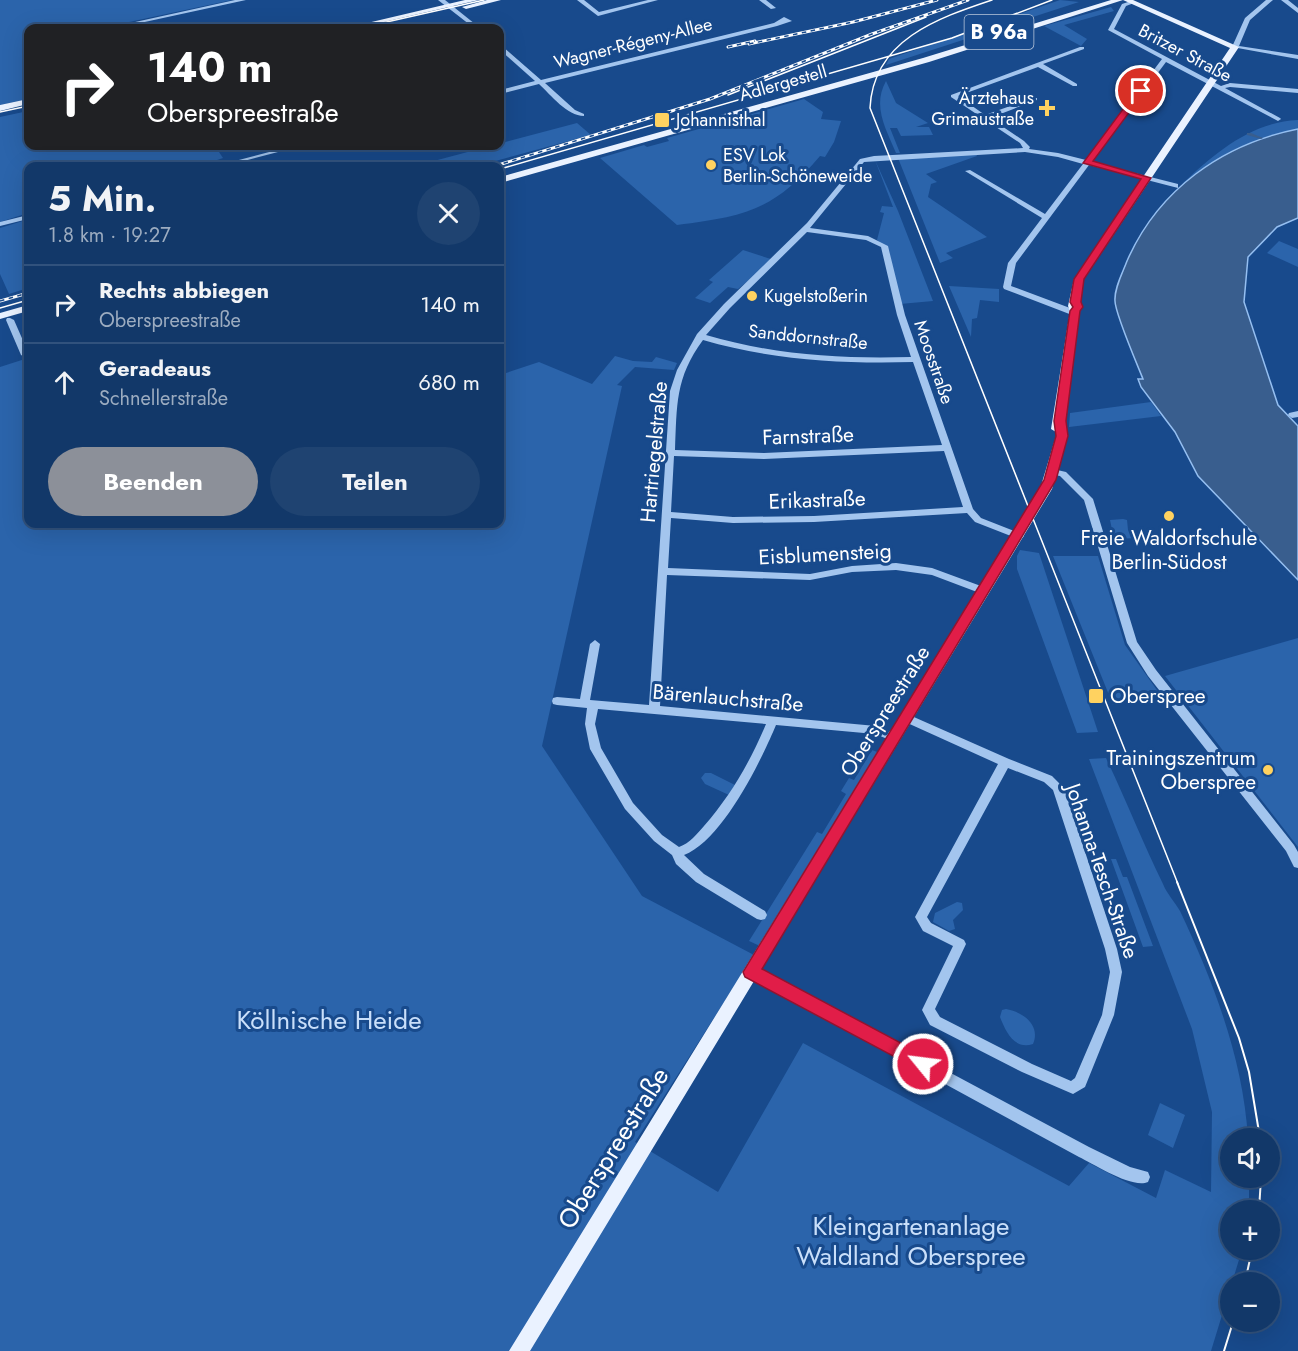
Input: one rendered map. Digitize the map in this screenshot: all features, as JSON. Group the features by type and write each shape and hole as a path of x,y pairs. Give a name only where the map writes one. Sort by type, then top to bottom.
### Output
{"main road":[{"path":"389,24 475,0"},
{"path":"371,24 497,0"},
{"name":"B 96a","path":"898,66 1106,0"},
{"name":"B 96a","path":"898,66 1119,0"},
{"path":"1129,1 1235,47"},
{"name":"Oberspreestraße","path":"519,1351 1019,536 1053,472 1057,445 1062,436 1060,421 1079,279 1147,178 1155,172 1155,166 1235,47"},
{"path":"933,57 931,56 950,48"},
{"name":"Adlergestell","path":"504,178 898,66"},
{"path":"0,108 24,103"},
{"path":"0,114 24,109"},
{"path":"3,319 24,310"},
{"path":"3,319 24,315"}],"street":[{"path":"130,24 243,0"},
{"path":"441,0 472,24"},
{"path":"580,0 598,14 655,0"},
{"path":"762,0 773,8"},
{"path":"1270,0 1247,19 1235,47 1298,57"},
{"path":"1284,0 1298,11"},
{"name":"Britzer Straße","path":"1129,1 1109,28 1278,119"},
{"name":"Wagner-Régeny-Allee","path":"504,91 775,25"},
{"path":"1025,150 1027,147 1023,142 952,96 1082,48"},
{"path":"504,51 582,116"},
{"path":"1075,309 1007,287 1012,263 1164,59"},
{"path":"1038,64 1075,85"},
{"path":"1220,88 1230,85 1298,91"},
{"path":"984,117 1035,99"},
{"path":"235,162 282,150"},
{"name":"Hartriegelstraße","path":"654,710 676,380 684,360 700,336 805,230 862,160 1025,150 1087,163 1175,186"},
{"path":"968,171 1046,218"},
{"path":"0,224 24,218"},
{"name":"Moosstraße","path":"805,230 868,238 884,246 901,315 915,359 969,510"},
{"path":"3,319 24,353"},
{"name":"Sanddornstraße","path":"700,336 750,350 802,356 859,361 915,359"},
{"name":"Farnstraße","path":"670,453 764,456 947,448"},
{"path":"1053,472 1063,474 1088,499 1132,643 1152,673 1290,848 1298,863"},
{"path":"969,510 978,520 1019,536"},
{"name":"Erikastraße","path":"667,515 733,520 814,519 969,510"},
{"name":"Eisblumensteig","path":"664,571 810,577 831,571 906,567 941,574 985,591"},
{"path":"595,644 589,704 590,724 592,736 610,776 640,819 658,838 677,852 680,860 700,878 761,915"},
{"name":"Bärenlauchstraße","path":"557,701 876,730 895,738"},
{"name":"Johanna-Tesch-Straße","path":"907,718 1048,779 1058,788 1113,956 1115,989 1108,1015 1080,1082 1073,1088 1027,1068 934,1021 928,1010 960,944 927,927 921,917 1005,762"},
{"path":"677,852 686,850 700,838 732,801 756,762 772,722"},
{"path":"751,972 1084,1152 1129,1174 1143,1178"}],"green space":[{"path":"0,0 232,0 120,24 24,24 24,100 0,105"},
{"path":"1060,0 1079,2 886,65 889,59"},
{"path":"1111,7 1114,11 1064,25 1087,39 1081,46 1044,26"},
{"path":"886,81 896,103 928,123 916,127 929,127 933,135 901,136 897,128 890,128 900,153 896,153 880,108 882,90"},
{"name":"ESV Lok Berlin-Schöneweide","path":"804,99 823,112 821,119 841,121 834,142 825,157 820,156 788,188 758,207 741,213 677,225 600,158 644,145 647,147 669,141 667,138"},
{"path":"24,112 24,150 158,150 160,152 224,150 219,152 223,158 211,162 24,162 24,214 0,222 0,117"},
{"path":"1298,120 1298,129 1261,138 1229,152 1182,184 1207,161 1249,133 1265,126"},
{"path":"577,123 591,135 492,162 430,162 475,150 504,150 504,142"},
{"path":"976,154 977,156 926,174 937,182 931,184 928,197 987,237 946,253 953,258 940,263 898,158"},
{"path":"875,160 898,211 933,301 900,304 889,250 877,240 884,213 880,212 882,206 893,207"},
{"path":"24,221 24,289 9,294 0,274 0,228"},
{"path":"1279,241 1298,249 1298,267 1267,253"},
{"path":"743,250 774,260 738,289 728,287 710,303 695,298 713,282 709,280"},
{"path":"949,286 999,289 999,302 980,300 977,318 972,319 971,337"},
{"name":"Köllnische Heide","path":"615,356 633,361 652,362 656,357 677,363 674,370 635,367 617,385 622,386 542,746 642,896 754,955 635,1142 718,1192 803,1043 1069,1186 1089,1163 1156,1198 1165,1170 1211,1192 1212,1112 1192,1029 1089,759 1106,758 1165,888 1180,911 1204,966 1225,1022 1240,1079 1247,1128 1220,1128 1220,1188 1249,1188 1249,1200 1220,1200 1220,1260 1239,1260 1235,1272 1220,1272 1220,1322 1211,1351 0,1351 0,367 24,359 24,528 504,528 504,374 539,362 592,384"},
{"path":"1151,402 1161,416 1069,427 1070,413"},
{"path":"1110,520 1127,520 1128,530 1138,534 1138,538 1114,539"},
{"path":"1020,550 1039,553 1098,732 1077,733 1017,569 1017,556"},
{"path":"1053,556 1098,556 1125,645 1159,693 1113,705"},
{"name":"Trainingszentrum Oberspree","path":"1298,638 1298,847 1165,676"},
{"path":"872,750 880,753 760,946 749,941 817,832 822,834 846,794 841,791 849,778 854,780"},
{"path":"705,773 711,773 735,785 729,795 705,784 701,778"},
{"path":"1111,859 1116,859 1123,877 1127,877 1153,946 1143,947"},
{"path":"957,902 962,903 963,910 953,920 955,929 949,931 933,922 935,913"},
{"path":"1002,1010 1019,1013 1029,1020 1035,1031 1033,1044 1021,1044 1012,1038 1000,1017"},
{"path":"1160,1103 1185,1115 1173,1148 1148,1135"}],"shaded area":[{"path":"1298,129 1298,218 1277,227 1248,257 1244,302 1278,405 1298,426 1298,580 1198,476 1175,432 1141,387 1138,379 1143,379 1122,327 1115,301 1119,280 1140,236 1175,192 1196,174 1244,146"}],"waterway":[{"path":"1249,134 1261,138"}],"tram line":[{"path":"378,24 484,0"},
{"path":"890,56 912,35 930,24 992,0"},
{"path":"890,56 952,38 1052,0"},
{"path":"728,95 926,17"},
{"path":"504,168 890,56"},
{"path":"890,56 883,65 874,85 870,108 1178,884"},
{"path":"0,112 24,107"},
{"path":"0,308 24,301"},
{"path":"1177,882 1239,1038 1249,1072 1258,1128"},
{"path":"1260,1188 1260,1200"},
{"path":"1247,1272 1250,1260"},
{"path":"1224,1351 1230,1332"}],"railway":[{"path":"749,44 853,22 937,0"},
{"path":"504,163 710,99 872,34 968,0"},
{"path":"728,47 755,41"},
{"path":"0,301 24,294"}],"place":[{"name":"Ärztehaus Grimaustraße","path":"1047,108"},
{"name":"Johannisthal","path":"662,120"},
{"name":"ESV Lok Berlin-Schöneweide","path":"711,165"},
{"name":"Kugelstoßerin","path":"752,296"},
{"name":"Freie Waldorfschule Berlin-Südost","path":"1169,516"},
{"name":"Oberspree","path":"1096,696"},
{"name":"Trainingszentrum Oberspree","path":"1268,770"}],"route":[{"path":"923,1064 751,972 982,597 1050,480 1057,445 1062,436 1060,421 1075,311 1078,307 1076,302 1079,279 1147,178 1087,163 1141,91"}],"park label":[{"name":"Kleingartenanlage Waldland Oberspree","path":"911,1241"}]}
